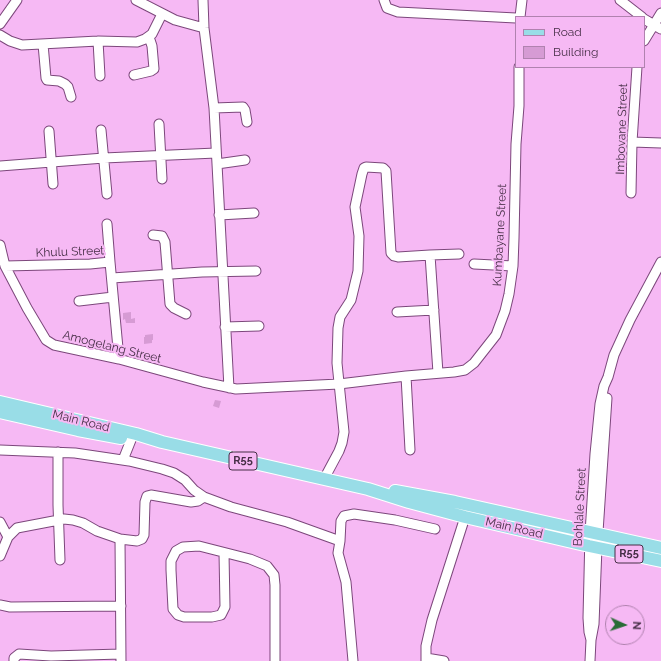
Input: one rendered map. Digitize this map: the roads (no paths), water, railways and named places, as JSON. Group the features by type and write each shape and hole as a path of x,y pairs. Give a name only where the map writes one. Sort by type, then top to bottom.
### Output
{"main road":[{"name":"Main Road","path":"0,402 136,434 162,442 368,489 465,517 593,547 661,560"},
{"name":"Main Road","path":"0,412 78,430 146,443 162,442"},
{"name":"Main Road","path":"368,489 390,490 455,502 661,548"}],"street":[{"path":"0,24 4,9 17,0"},
{"path":"136,0 162,14 184,23 204,28"},
{"path":"203,0 204,28 214,108 229,388"},
{"path":"384,0 387,8 398,12 515,18"},
{"path":"520,16 522,0"},
{"path":"620,0 640,16"},
{"path":"645,40 657,27 661,12"},
{"path":"0,34 10,41 22,45 98,41 137,42 149,37 154,31 162,14"},
{"path":"645,19 657,27"},
{"path":"134,75 154,69 152,46 149,37"},
{"path":"98,41 100,76"},
{"path":"43,44 47,80 59,81 65,84 68,87 71,97"},
{"name":"Kumbayane Street","path":"254,388 339,384 406,376 459,372 469,368 492,341 505,311 513,266 516,144 520,89 519,68"},
{"name":"Imbovane Street","path":"631,193 632,142 637,68"},
{"path":"214,108 243,107 247,122"},
{"path":"159,124 162,179"},
{"path":"101,130 107,194"},
{"path":"49,131 53,184"},
{"path":"632,142 661,143"},
{"path":"0,166 104,158 216,153"},
{"path":"217,164 245,160"},
{"path":"324,479 339,452 344,432 337,363 338,328 340,317 351,300 358,270 359,236 355,207 364,168 383,168 386,171 391,253 394,256 460,254"},
{"path":"219,215 254,213"},
{"path":"107,224 110,262"},
{"path":"153,235 164,238 170,304 174,308 186,314"},
{"name":"Amogelang Street","path":"0,245 5,266 27,308 49,343 119,359 229,388 254,388"},
{"path":"430,255 438,373"},
{"name":"Khulu Street","path":"5,266 90,264 110,262 119,359"},
{"name":"Bohlale Street","path":"590,661 591,640 588,618 594,533 600,404 614,355 630,320 661,262"},
{"path":"474,264 513,266"},
{"path":"112,278 167,274 256,271"},
{"path":"79,301 113,297"},
{"path":"397,312 434,310"},
{"path":"225,327 259,326"},
{"path":"406,376 410,450"},
{"path":"123,460 131,440"},
{"path":"0,450 58,452 123,460 174,473 185,480 194,490 204,497 231,507 287,522 340,541"},
{"path":"58,452 58,521 60,560"},
{"path":"0,556 8,538 17,528 64,519 82,523 109,536 137,541 142,539 144,535 145,502 147,496 151,495 191,502 198,501 204,497"},
{"path":"353,661 346,582 338,553 341,521 344,516 354,514 434,529"},
{"path":"444,661 426,659 426,646 432,620 465,517"},
{"path":"0,522 8,538"},
{"path":"14,661 14,658 19,654 121,658 120,539"},
{"path":"224,553 225,607 221,615 212,617 184,617 176,613 173,609 171,570 173,556 176,551 184,547 199,546 259,562 267,566 274,575 275,661"},
{"path":"0,605 10,607 121,606"}]}
